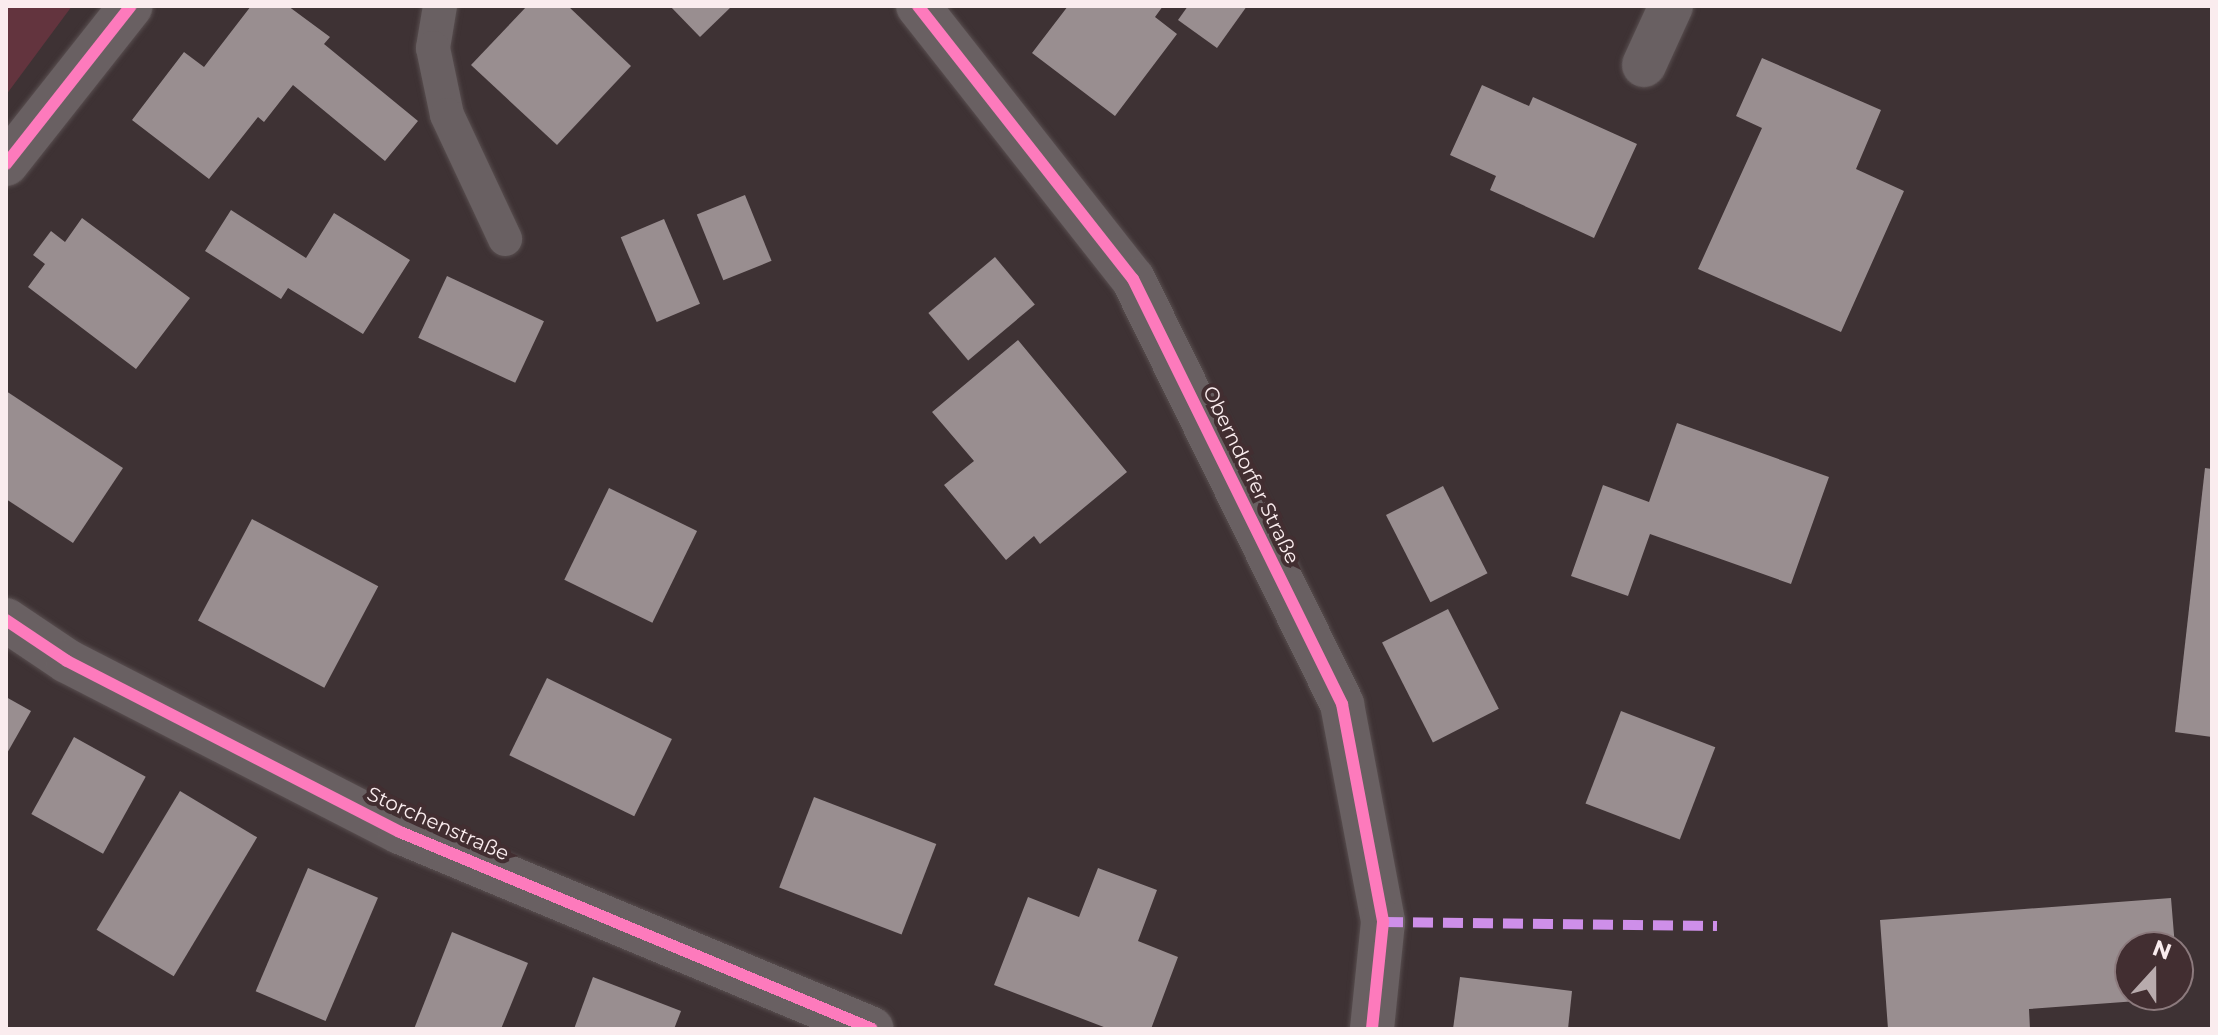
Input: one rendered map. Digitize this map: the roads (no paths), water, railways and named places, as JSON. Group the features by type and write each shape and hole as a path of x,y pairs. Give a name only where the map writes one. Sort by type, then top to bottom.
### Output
{"street":[{"path":"6,164 131,6"},
{"name":"Oberndorfer Straße","path":"918,6 1133,279 1342,704 1383,922 1372,1029"},
{"path":"1644,65 1671,6"},
{"name":"Storchenstraße","path":"6,620 67,661 400,832 872,1029"}],"lane":[{"path":"440,6 433,48 447,115 505,239"}]}
